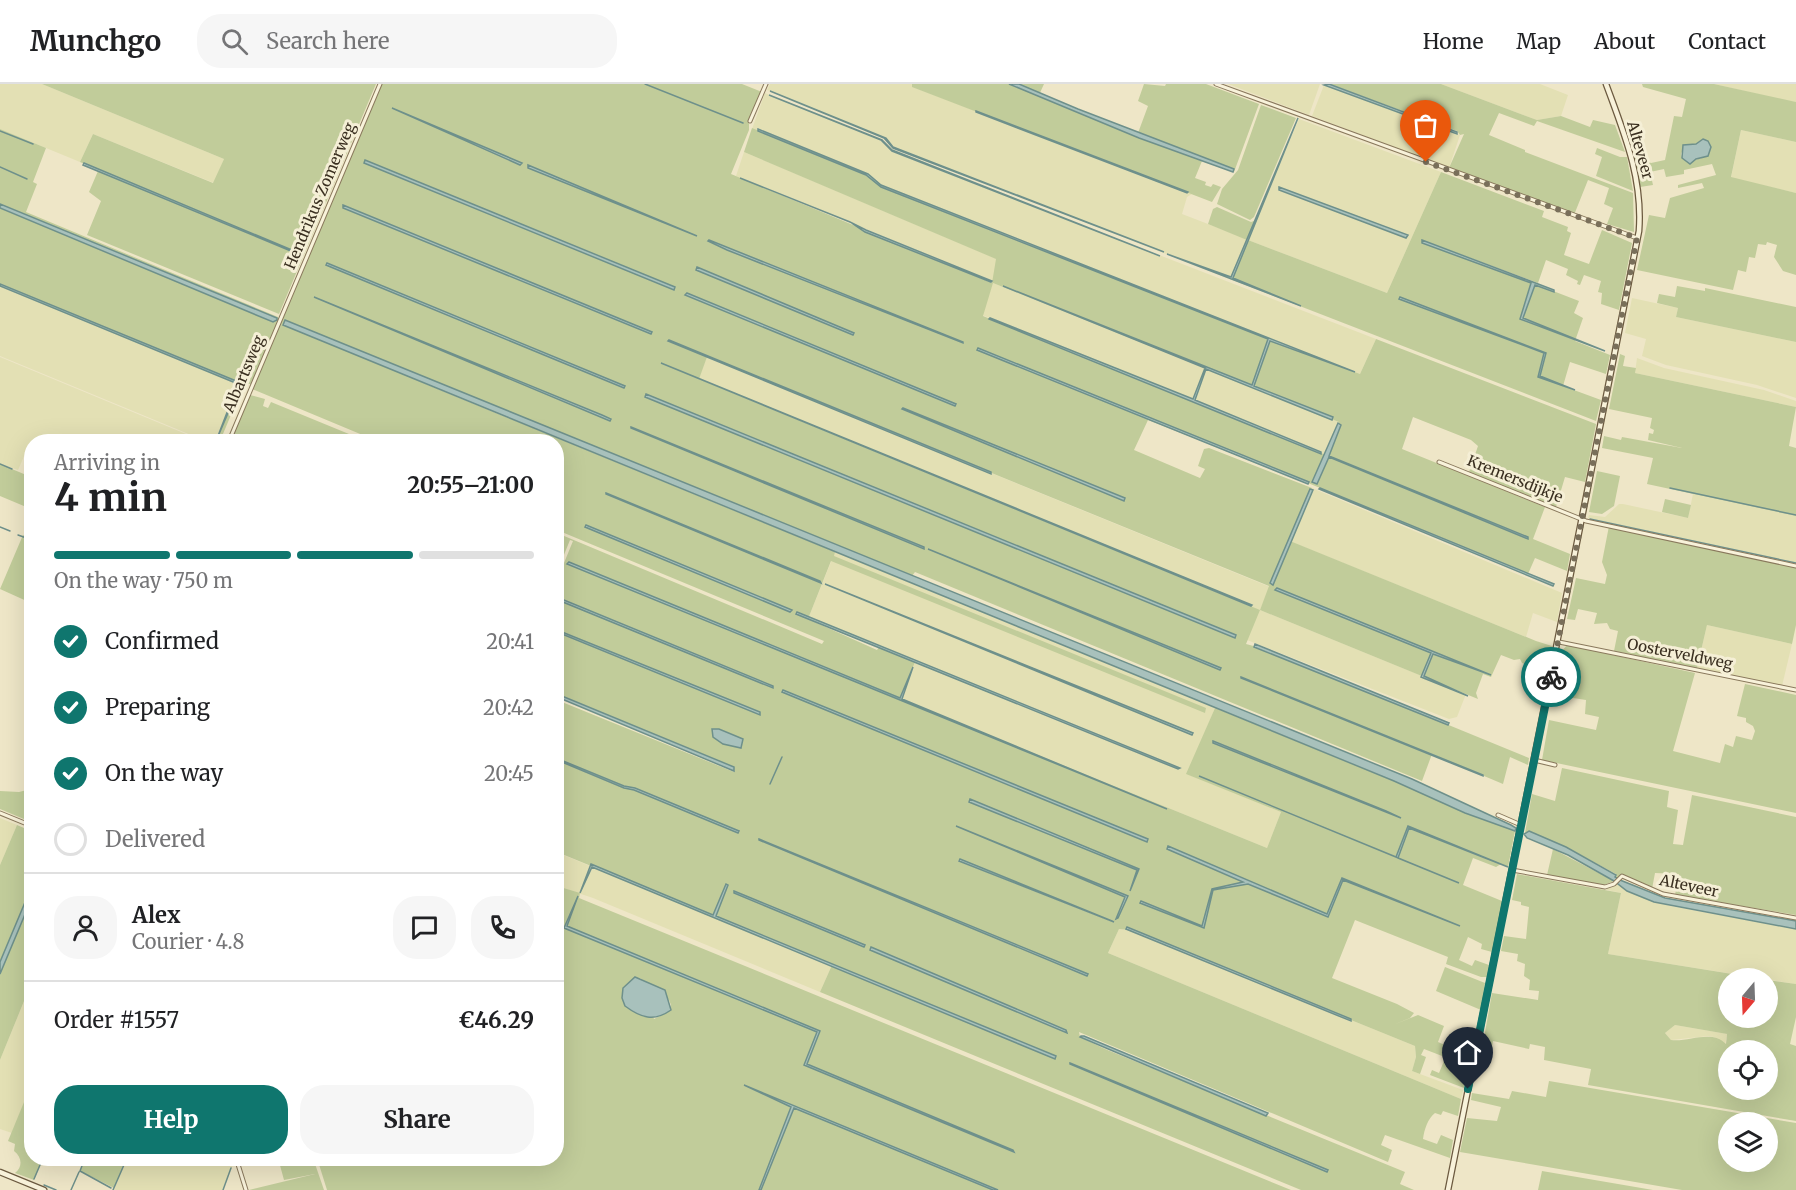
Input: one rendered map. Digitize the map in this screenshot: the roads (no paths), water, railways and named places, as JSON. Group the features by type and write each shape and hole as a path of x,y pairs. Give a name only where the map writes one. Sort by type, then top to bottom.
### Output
{"street":[{"name":"Hendrikus Zomerweg","path":"282,316 380,84"},
{"path":"750,121 766,84"},
{"path":"1216,84 1637,238"},
{"name":"Alteveer","path":"1448,1190 1559,642 1637,238 1639,194 1634,165 1606,84"},
{"name":"Albartsweg","path":"232,434 282,316"},
{"name":"Kremersdijkje","path":"1439,462 1582,519 1796,566"},
{"name":"Oosterveldweg","path":"1559,642 1796,690"},
{"path":"1534,760 1555,765"},
{"path":"0,813 24,823"},
{"path":"1498,815 1521,825"},
{"name":"Alteveer","path":"1512,870 1601,887 1611,886 1618,878 1626,877 1663,894 1796,918"},
{"path":"238,1166 246,1190"},
{"path":"0,1172 44,1190"}],"water":[{"path":"1009,84 1019,84 1234,169 1233,172 1139,138"},
{"path":"1329,84 1457,132 1457,134 1324,85"},
{"path":"770,91 886,138 893,147 1164,252 893,148 884,138"},
{"path":"769,95 882,140 892,150 1160,256 892,151 881,140"},
{"path":"392,108 522,163 520,165"},
{"path":"976,111 1188,192 1187,193"},
{"path":"1298,118 1233,278 1301,306 1167,254 1231,277"},
{"path":"758,129 868,174 881,185 1355,372 1270,341 1254,386 1333,417 1332,420 1206,369 1195,400 1321,452 1321,454 989,319 1193,399 1205,368 1003,286 1252,385 1268,339 881,187 866,175 758,131"},
{"path":"1703,139 1708,141 1711,147 1708,156 1696,159 1690,164 1682,158 1683,145 1696,144"},
{"path":"365,160 675,287 674,290 364,163"},
{"path":"84,163 292,250 83,165"},
{"path":"528,165 697,236 528,168"},
{"path":"1279,187 1408,235 1406,238 1279,190"},
{"path":"0,204 277,318 277,320 273,322 0,208"},
{"path":"343,205 652,332 651,334 343,208"},
{"path":"850,222 866,230 992,281 865,232"},
{"path":"709,240 963,342 963,343 727,250"},
{"path":"1422,240 1554,290 1554,292 1535,285 1523,318 1605,351 1520,319 1531,283 1422,243"},
{"path":"327,263 625,386 624,388 326,265"},
{"path":"697,267 854,333 853,335 696,270"},
{"path":"0,284 241,383 219,434 238,384 0,286"},
{"path":"687,293 956,404 955,406 685,295"},
{"path":"314,297 602,415 611,419 610,421"},
{"path":"1400,297 1546,353 1540,376 1575,390 1538,377 1544,353 1399,299"},
{"path":"285,320 1412,779 1511,825 1516,828 1515,831 1465,813 1394,781 564,440 564,434 549,434 283,325"},
{"path":"668,341 991,472 991,474"},
{"path":"978,348 1309,482 1308,484 977,350"},
{"path":"661,363 1252,605 1251,606"},
{"path":"646,394 1236,635 1235,638 645,397"},
{"path":"902,409 1125,498 1124,501"},
{"path":"1338,423 1341,425 1329,456 1528,537 1528,539 1329,457 1317,484 1312,482"},
{"path":"631,428 924,547 924,549"},
{"path":"1320,488 1554,584 1553,586"},
{"path":"1310,489 1313,490 1273,585 1270,583"},
{"path":"606,494 820,581 821,583"},
{"path":"586,525 792,610 790,612 585,527"},
{"path":"928,549 1221,668 1220,670"},
{"path":"569,562 900,698 913,667 902,699 1167,809 567,564"},
{"path":"825,584 1193,733 1192,735"},
{"path":"1277,588 1491,675 1433,654 1424,676 1468,696 1421,677 1431,653 1275,590"},
{"path":"564,600 773,686 773,688 564,602"},
{"path":"797,612 1180,768 796,614"},
{"path":"564,633 760,712 760,715 564,635"},
{"path":"1255,644 1449,723 1448,725 1254,647"},
{"path":"1241,678 1483,775 1483,776"},
{"path":"783,690 1148,839 1147,842 782,692"},
{"path":"564,697 734,767 734,771 564,700"},
{"path":"712,729 719,729 743,739 741,748 723,744 713,737"},
{"path":"1213,741 1386,811 1401,818 1213,743"},
{"path":"564,761 739,831 738,833 634,790 624,788"},
{"path":"1199,776 1396,857 1408,826 1508,867 1409,828 1398,858"},
{"path":"970,799 1139,869 1130,891 1137,870 969,802"},
{"path":"956,826 1128,896 1118,918 1116,919 1125,897"},
{"path":"1529,831 1566,847 1616,875 1615,877 1620,880 1665,898 1796,921 1796,929 1654,902 1627,891 1568,855 1527,838 1524,834"},
{"path":"759,839 1088,974 1087,976"},
{"path":"1168,846 1327,914 1342,878 1460,926 1343,880 1328,917 1248,884 1213,890 1204,928 1140,903 1141,901 1202,926 1212,889 1243,882 1167,849"},
{"path":"960,859 1112,921 1114,922 959,861"},
{"path":"591,864 713,915 726,884 728,885 716,916 1056,1056 1055,1059 592,867 580,893"},
{"path":"734,891 865,945 864,947 734,893"},
{"path":"578,896 567,926 820,1031 807,1064 1014,1152 804,1065 817,1032 564,928"},
{"path":"24,905 24,917 0,974 0,962"},
{"path":"1127,927 1351,1019 1351,1021 1126,929"},
{"path":"871,947 1066,1030 1067,1033 870,950"},
{"path":"635,977 665,990 671,1010 659,1016 648,1017 625,1006 622,998 623,988"},
{"path":"1081,1036 1084,1036 1268,1113 1266,1116"},
{"path":"1070,1063 1328,1170 1327,1172"},
{"path":"744,1085 998,1190 993,1190 794,1108 761,1190 759,1190 791,1107"}],"waterway":[{"path":"645,84 743,123"},
{"path":"0,131 33,144"},
{"path":"0,167 27,179"},
{"path":"0,464 12,469"},
{"path":"1670,488 1796,515"},
{"path":"1590,519 1796,563"},
{"path":"0,527 10,531"},
{"path":"18,535 24,537"},
{"path":"770,784 782,757"},
{"path":"34,1179 40,1166"},
{"path":"82,1166 80,1171 111,1188"},
{"path":"113,1190 124,1166"},
{"path":"223,1190 231,1168"},
{"path":"71,1190 79,1172"},
{"path":"44,1185 56,1190"}]}
